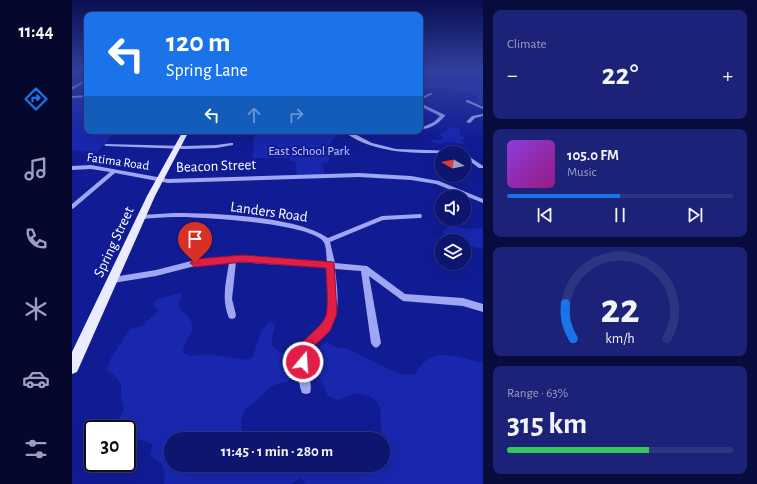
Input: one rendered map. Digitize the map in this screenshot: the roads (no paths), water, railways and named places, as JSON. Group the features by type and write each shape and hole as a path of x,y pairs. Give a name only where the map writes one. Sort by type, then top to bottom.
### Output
{"main road":[{"name":"Spring Street","path":"72,367 142,217 184,134"}],"street":[{"path":"423,98 431,94"},
{"path":"72,97 84,96"},
{"path":"468,101 483,108"},
{"path":"423,106 443,116 436,123 425,128"},
{"path":"423,111 429,109"},
{"path":"468,122 474,117 483,115"},
{"path":"351,134 367,142 391,150 416,153 435,152"},
{"path":"106,145 219,146 231,144"},
{"path":"471,160 481,167"},
{"name":"Fatima Road","path":"72,168 91,167 160,180"},
{"path":"72,207 114,171"},
{"name":"Beacon Street","path":"160,180 359,175 411,178 437,182 483,201"},
{"name":"Landers Road","path":"142,217 188,215 274,224 309,230 319,234 326,241"},
{"path":"306,389 303,368 304,352 310,341 326,327 332,314 331,253 326,241 382,218 418,216"},
{"path":"232,315 228,299 233,259"},
{"path":"113,280 156,273 195,263 233,259 331,265 364,268 401,296 463,302 483,308"},
{"path":"364,268 376,343"}],"park label":[{"name":"East School Park","path":"309,151"}]}
